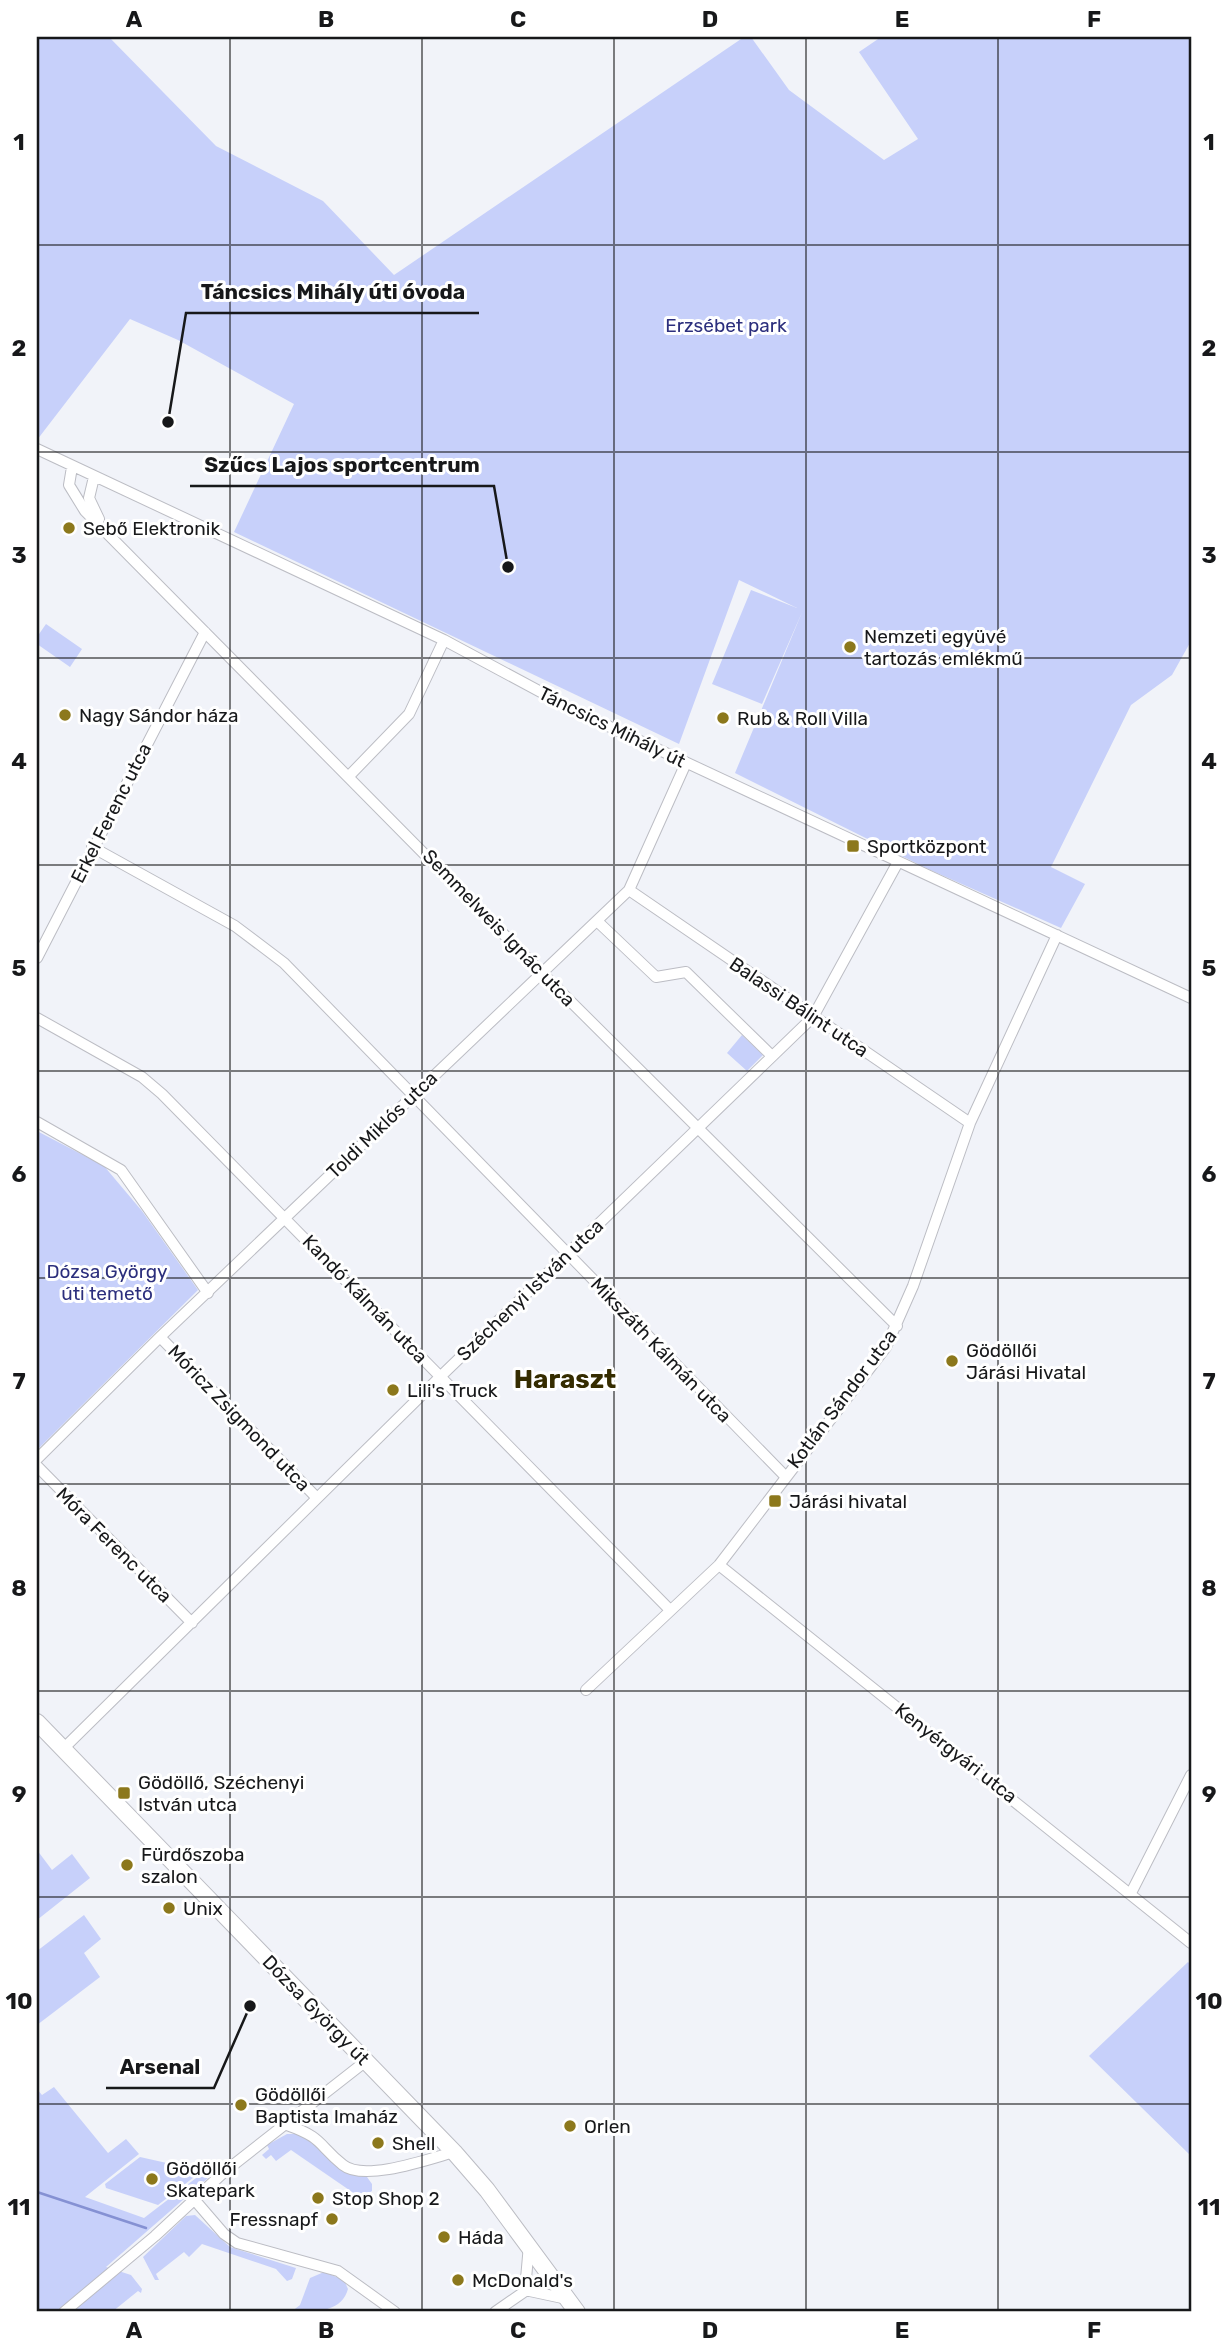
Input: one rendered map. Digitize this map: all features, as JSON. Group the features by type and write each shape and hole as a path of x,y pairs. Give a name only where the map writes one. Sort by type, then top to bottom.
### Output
{"main road":[{"name":"Dózsa György út","path":"37,1722 454,2152 529,2245 572,2306"}],"street":[{"name":"Táncsics Mihály út","path":"37,449 444,640 578,712 1191,998"},
{"name":"Semmelweis Ignác utca","path":"72,467 68,478 71,491 85,511 350,775 542,973 897,1325"},
{"name":"Semmelweis Ignác utca","path":"94,477 89,498 103,528"},
{"name":"Erkel Ferenc utca","path":"37,958 205,632"},
{"path":"350,775 409,714 444,640"},
{"name":"Toldi Miklós utca","path":"37,1459 160,1337 629,890 686,763"},
{"name":"Mikszáth Kálmán utca","path":"92,847 258,942 284,963 785,1476"},
{"name":"Széchenyi István utca","path":"63,1749 441,1376 813,1017 898,862"},
{"name":"Balassi Bálint utca","path":"629,890 970,1124"},
{"path":"597,921 656,976 686,972 772,1056"},
{"name":"Kotlán Sándor utca","path":"586,1690 719,1564 886,1347 897,1325 970,1124 1057,935"},
{"name":"Kandó Kálmán utca","path":"37,1017 154,1086 287,1218 670,1610"},
{"path":"37,1122 121,1170 208,1293"},
{"name":"Móricz Zsigmond utca","path":"160,1337 317,1499"},
{"name":"Móra Ferenc utca","path":"37,1466 192,1623"},
{"name":"Kenyérgyári utca","path":"719,1564 1191,1943"},
{"path":"1130,1893 1191,1775"},
{"path":"64,2312 155,2236 193,2198 348,2078 366,2061"},
{"path":"287,2125 317,2137 344,2166 355,2171 381,2169 454,2152"},
{"path":"193,2198 230,2239 252,2249 338,2271 396,2312"},
{"path":"525,2290 529,2245"},
{"path":"495,2312 550,2274"},
{"path":"525,2290 572,2306"}],"green space":[{"name":"Erzsébet park","path":"39,37 109,37 216,146 323,201 394,275 744,37 751,37 789,90 884,160 918,139 859,52 881,37 1191,37 1191,641 1172,675 1131,705 1051,867 1085,884 1061,928 928,869 735,773 803,610 762,704 712,684 751,590 797,608 739,580 679,744 234,532 294,404 178,340 130,319 37,440"},
{"path":"46,624 82,649 70,667 37,644 37,637"},
{"path":"742,1035 763,1055 747,1071 727,1053"},
{"name":"Dózsa György úti temető","path":"37,1131 104,1166 142,1211 198,1290 37,1450"},
{"path":"37,1850 52,1870 72,1854 90,1878 37,1920"},
{"path":"84,1915 101,1939 84,1953 100,1977 37,2025 37,1951"},
{"path":"1188,1962 1191,1965 1191,2156 1089,2056"},
{"path":"54,2087 108,2153 126,2139 139,2154 85,2197 144,2218 200,2175 208,2178 106,2267 131,2275 142,2289 141,2293 138,2291 112,2312 37,2312 37,2089 42,2095"},
{"path":"287,2134 301,2134 367,2177 372,2184 372,2191 365,2195 355,2194 291,2150 276,2161 271,2155 266,2159 262,2155 269,2149 267,2145"},
{"name":"Gödöllői Skatepark","path":"140,2157 198,2170 198,2174 158,2205 106,2188 105,2184"},
{"path":"195,2215 230,2247 296,2268 292,2279 287,2281 276,2269 202,2244 189,2257 184,2252 156,2274 159,2280 155,2280 143,2257 186,2216"},
{"path":"324,2272 344,2280 348,2289 344,2297 339,2303 324,2310 291,2312 300,2305 310,2278"}],"waterway":[{"path":"37,2192 146,2228"}],"place":[{"name":"Táncsics Mihály úti óvoda","path":"168,422"},
{"name":"Sebő Elektronik","path":"69,528"},
{"name":"Szűcs Lajos sportcentrum","path":"508,567"},
{"name":"Nemzeti együvé tartozás emlékmű","path":"850,647"},
{"name":"Nagy Sándor háza","path":"65,715"},
{"name":"Rub & Roll Villa","path":"723,718"},
{"name":"Sportközpont","path":"853,846"},
{"name":"Gödöllői Járási Hivatal","path":"952,1361"},
{"name":"Lili's Truck","path":"393,1390"},
{"name":"Járási hivatal","path":"775,1501"},
{"name":"Gödöllő, Széchenyi István utca","path":"124,1793"},
{"name":"Fürdőszoba szalon","path":"127,1865"},
{"name":"Unix","path":"169,1908"},
{"name":"Arsenal","path":"250,2006"},
{"name":"Gödöllői Baptista Imaház","path":"241,2105"},
{"name":"Orlen","path":"570,2126"},
{"name":"Shell","path":"378,2143"},
{"name":"Gödöllői Skatepark","path":"152,2179"},
{"name":"Stop Shop 2","path":"318,2198"},
{"name":"Fressnapf","path":"332,2219"},
{"name":"Háda","path":"444,2237"},
{"name":"McDonald's","path":"458,2280"}],"district":[{"name":"Haraszt","path":"565,1379"}]}
